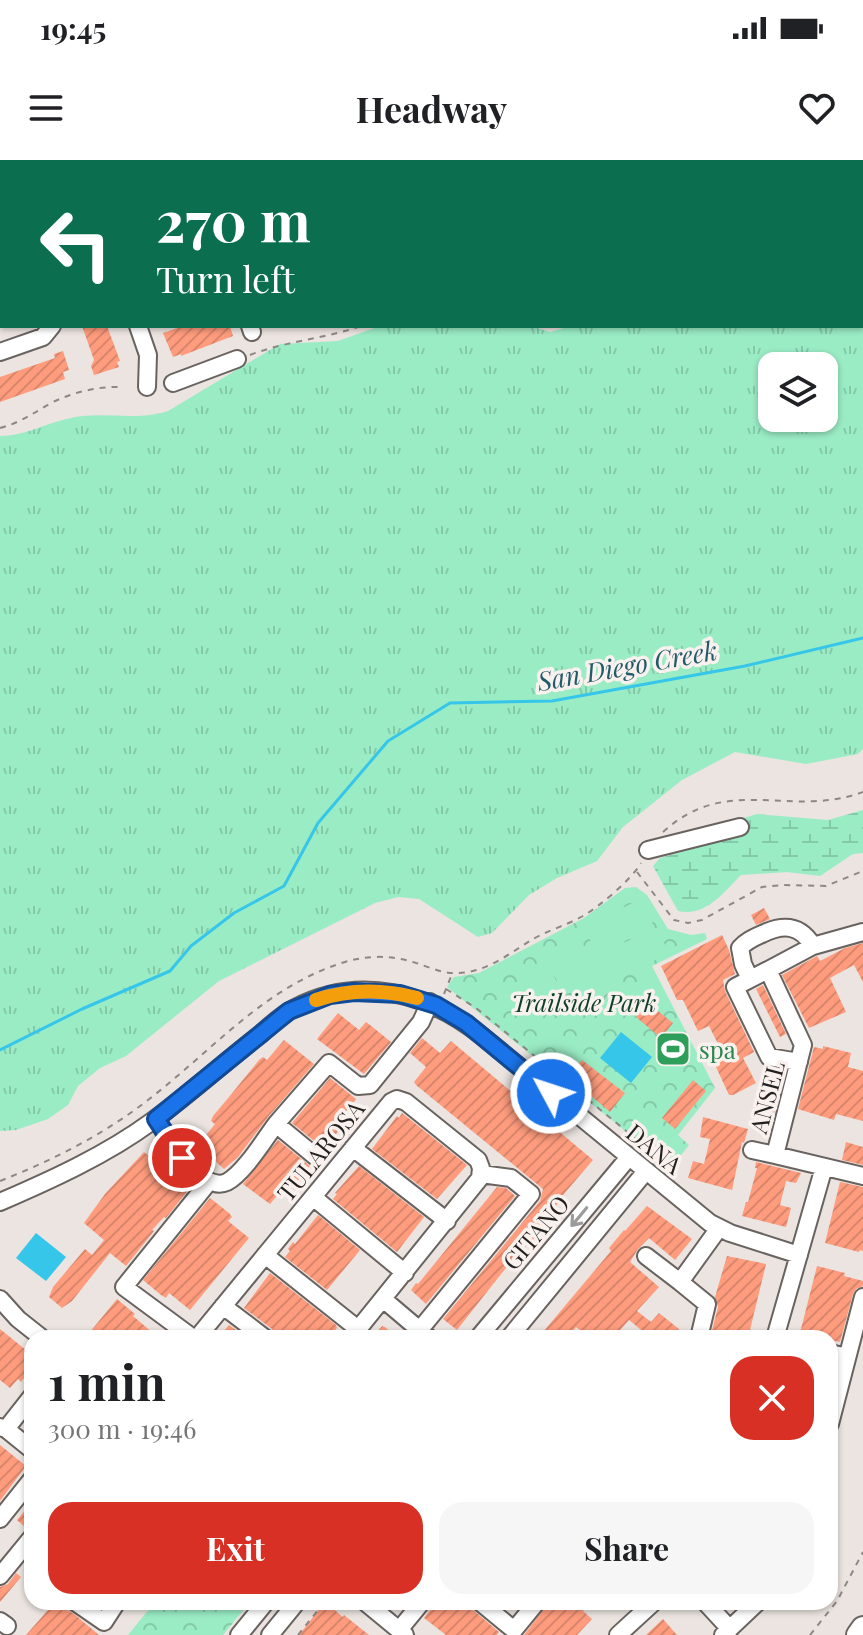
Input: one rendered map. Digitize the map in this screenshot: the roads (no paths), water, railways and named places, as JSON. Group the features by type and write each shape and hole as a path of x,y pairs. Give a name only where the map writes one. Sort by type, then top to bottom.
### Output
{"highway":[{"path":"858,1635 863,1628"}],"street":[{"path":"0,352 43,337 50,328"},
{"path":"139,328 148,355 147,387"},
{"path":"173,383 237,359"},
{"path":"648,850 740,827"},
{"path":"750,979 740,956 744,942 785,926 807,935 813,946"},
{"path":"799,1062 769,1057 735,987 813,946 863,932"},
{"name":"ANSEL","path":"768,970 801,1035 803,1045 775,1155 863,1176"},
{"name":"DANA","path":"0,1202 65,1172 156,1119 296,1007 330,995 366,991 400,994 434,1004 466,1023 719,1228 799,1255"},
{"path":"156,1119 182,1158 208,1183 217,1185 235,1175 329,1063 358,1086 370,1085 434,1004"},
{"name":"TULAROSA","path":"202,1330 391,1102 397,1099 406,1102 478,1160 481,1174"},
{"path":"276,1124 316,1157"},
{"path":"353,1148 447,1221"},
{"path":"752,1150 775,1155"},
{"name":"GITANO","path":"485,1330 629,1157"},
{"path":"777,1330 824,1167"},
{"name":"GITANO","path":"516,1330 646,1171"},
{"path":"358,1330 476,1186 481,1174 511,1178 531,1194 425,1330"},
{"path":"184,1330 124,1287 208,1183"},
{"path":"313,1197 405,1273"},
{"path":"680,1282 719,1228"},
{"path":"265,1255 350,1330"},
{"path":"646,1256 707,1304 701,1330"},
{"path":"838,1392 863,1297"},
{"path":"0,1299 32,1330"},
{"path":"383,1299 416,1330"},
{"path":"223,1306 254,1330"},
{"path":"838,1355 847,1357"},
{"path":"24,1405 3,1428 24,1444"},
{"path":"0,1519 24,1489"},
{"path":"0,1576 24,1547"},
{"path":"87,1610 104,1622 112,1610"},
{"path":"239,1635 259,1610"},
{"path":"270,1635 290,1610"},
{"path":"375,1610 402,1633 417,1610"},
{"path":"490,1610 514,1630 530,1610"},
{"path":"618,1635 645,1610"},
{"path":"711,1610 727,1632 750,1610"}],"water":[{"path":"621,1032 652,1057 631,1083 600,1058"},
{"path":"36,1233 66,1257 46,1281 16,1258"}],"waterway":[{"name":"San Diego Creek","path":"0,1050 82,1009 170,971 191,946 234,913 284,886 318,823 388,741 450,703 552,701 745,666 863,638"}],"place":[{"name":"spa","path":"673,1049"}],"park label":[{"name":"Trailside Park","path":"584,1002"}]}
